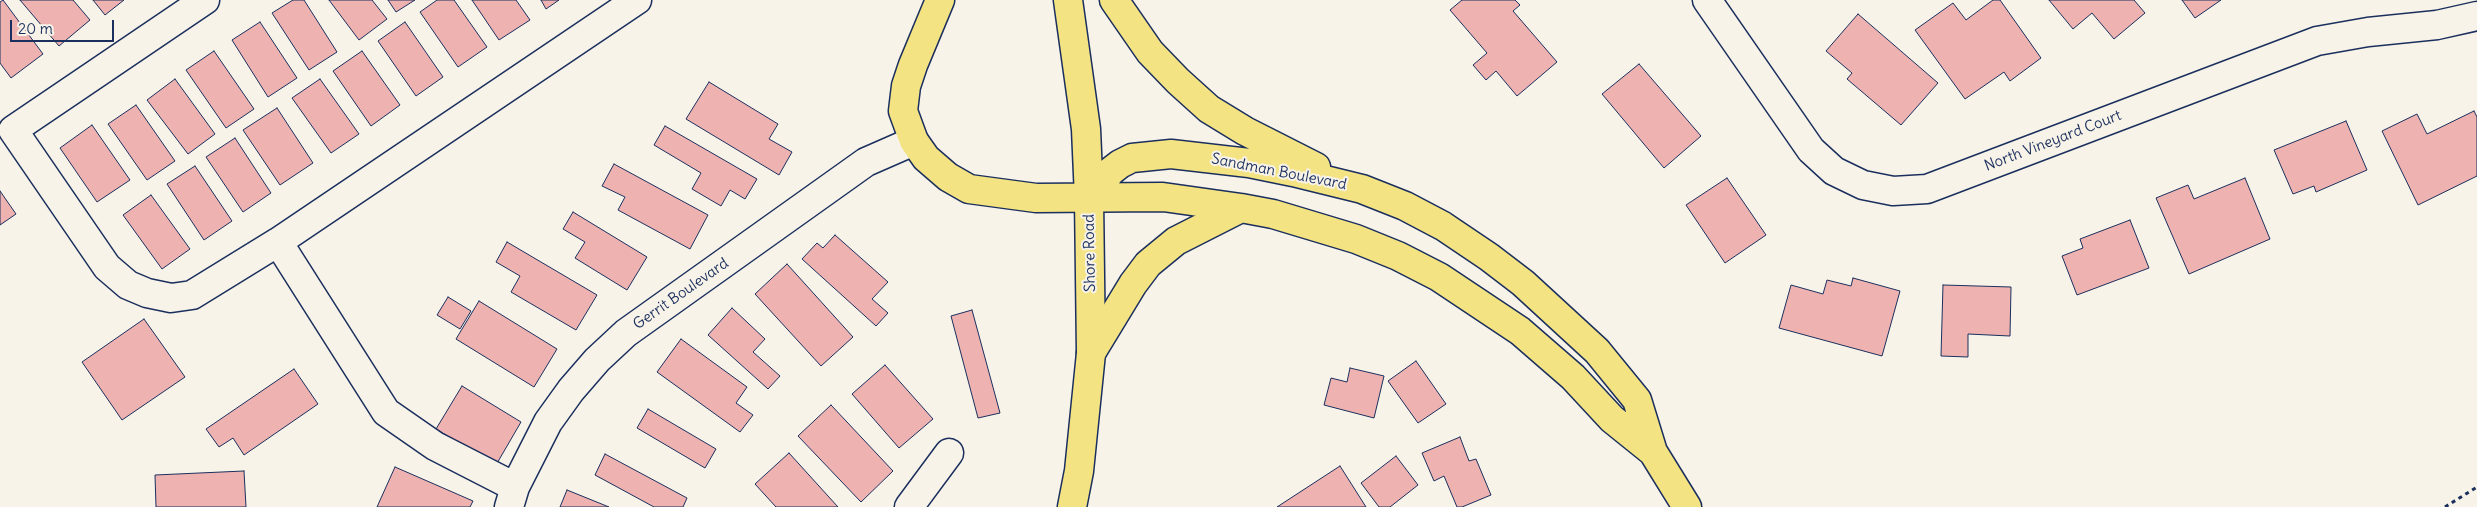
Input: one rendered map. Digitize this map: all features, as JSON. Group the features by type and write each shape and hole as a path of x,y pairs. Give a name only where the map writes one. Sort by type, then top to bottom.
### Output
{"main road":[{"path":"940,0 906,86 903,111 914,141 926,158 948,178 969,188 1036,198 1088,198"},
{"name":"Shore Road","path":"1068,0 1086,129 1091,353 1079,471 1072,507"},
{"path":"1114,0 1150,52 1209,109 1245,131 1362,189"},
{"name":"Sandman Boulevard","path":"1088,198 1111,171 1120,164 1132,158 1171,154 1258,165 1362,189 1405,206 1444,226 1489,257 1530,289 1597,351 1637,400 1653,452 1687,507"},
{"name":"Sandman Boulevard","path":"1088,198 1163,198 1241,208 1273,214 1356,239 1398,256 1439,277 1480,302 1520,331 1573,377 1612,419 1653,452"},
{"path":"1091,353 1133,284 1148,264 1176,241 1203,225 1241,208"}],"street":[{"path":"206,0 6,121 107,267 128,285 147,293 171,298 192,295 278,242 637,0"},
{"name":"North Vineyard Court","path":"1707,0 1811,150 1834,171 1863,184 1893,191 1927,189 2317,41 2368,32 2437,25 2477,16"},
{"name":"Gerrit Boulevard","path":"512,497 548,422 596,360 626,333 866,162 914,141"},
{"path":"278,242 386,412 512,497"},
{"path":"909,507 949,453"}],"path":[{"path":"2445,507 2477,487"}],"building":[{"path":"3,0 43,54 11,78 0,63 0,2"},
{"path":"20,0 73,0 90,20 59,46"},
{"path":"93,0 124,0 105,15"},
{"path":"293,0 304,0 337,52 309,70 272,13"},
{"path":"329,0 372,0 387,19 359,40"},
{"path":"388,0 415,0 396,12"},
{"path":"437,0 454,0 487,47 458,67 420,12"},
{"path":"472,0 516,0 530,20 499,40"},
{"path":"541,0 559,0 546,9"},
{"path":"1462,0 1515,0 1520,5 1513,11 1557,62 1517,96 1496,71 1486,80 1473,65 1487,53 1450,10"},
{"path":"1993,0 2000,0 2041,58 2010,81 2004,72 1965,99 1915,30 1953,3 1966,20"},
{"path":"2049,0 2134,0 2145,13 2114,39 2092,13 2073,29"},
{"path":"2182,0 2221,0 2195,18"},
{"path":"1858,14 1938,83 1901,125 1847,79 1852,73 1826,51"},
{"path":"260,22 297,78 268,97 232,40"},
{"path":"405,22 443,77 416,96 378,41"},
{"path":"214,51 254,109 226,128 186,70"},
{"path":"362,51 400,105 371,126 333,71"},
{"path":"1639,64 1701,136 1664,168 1602,94"},
{"path":"175,79 215,134 188,154 147,100"},
{"path":"320,79 359,134 331,153 292,98"},
{"path":"709,82 778,124 769,139 792,152 779,175 686,119"},
{"path":"136,105 175,161 147,180 108,124"},
{"path":"277,108 313,163 280,185 243,130"},
{"path":"2474,111 2477,117 2477,176 2418,205 2382,131 2417,114 2427,134"},
{"path":"2346,121 2367,170 2316,192 2314,186 2293,194 2274,150"},
{"path":"92,125 130,180 97,202 60,148"},
{"path":"665,126 757,179 745,199 730,190 721,206 692,189 701,173 654,145"},
{"path":"235,138 271,193 243,212 206,157"},
{"path":"614,164 708,215 690,249 618,210 625,197 602,186"},
{"path":"195,166 232,221 204,240 167,184"},
{"path":"1727,178 1766,235 1725,263 1686,205"},
{"path":"2245,178 2270,239 2189,274 2156,198 2188,185 2194,199"},
{"path":"0,191 16,214 0,225"},
{"path":"151,195 190,249 162,269 123,215"},
{"path":"573,212 647,257 627,290 575,258 585,242 563,229"},
{"path":"2130,220 2149,268 2077,295 2062,256 2083,248 2080,239"},
{"path":"835,235 888,282 872,299 888,313 876,326 802,259 817,243 823,248"},
{"path":"507,242 597,295 576,330 511,292 520,276 496,262"},
{"path":"787,264 853,337 821,366 755,294"},
{"path":"1853,278 1900,291 1882,356 1779,328 1791,285 1823,294 1827,280 1851,286"},
{"path":"1943,285 2011,287 2010,336 1968,334 1968,357 1941,356"},
{"path":"448,297 471,311 460,329 437,315"},
{"path":"479,301 557,349 534,387 456,339"},
{"path":"732,308 765,339 753,352 780,376 768,389 708,335"},
{"path":"972,310 1000,413 978,418 951,316"},
{"path":"144,319 185,377 122,420 82,362"},
{"path":"681,339 747,387 736,403 753,415 740,432 657,372"},
{"path":"1416,361 1446,404 1418,423 1388,381"},
{"path":"885,365 933,419 899,448 852,394"},
{"path":"1350,368 1384,376 1374,418 1324,405 1331,378 1347,382"},
{"path":"294,369 318,404 244,455 233,438 219,447 206,429"},
{"path":"462,386 521,422 496,465 436,429"},
{"path":"831,405 893,471 861,502 798,436"},
{"path":"648,409 716,449 705,468 637,428"},
{"path":"1460,437 1469,461 1476,459 1491,495 1462,507 1457,507 1444,476 1434,481 1422,453"},
{"path":"789,453 838,507 776,507 755,484"},
{"path":"605,454 687,498 683,507 654,507 595,475"},
{"path":"1396,456 1418,485 1390,507 1379,507 1361,483"},
{"path":"1340,466 1366,507 1277,507"},
{"path":"395,467 473,501 470,507 377,507"},
{"path":"244,471 246,507 156,507 155,475"},
{"path":"567,490 609,507 560,507"}]}
